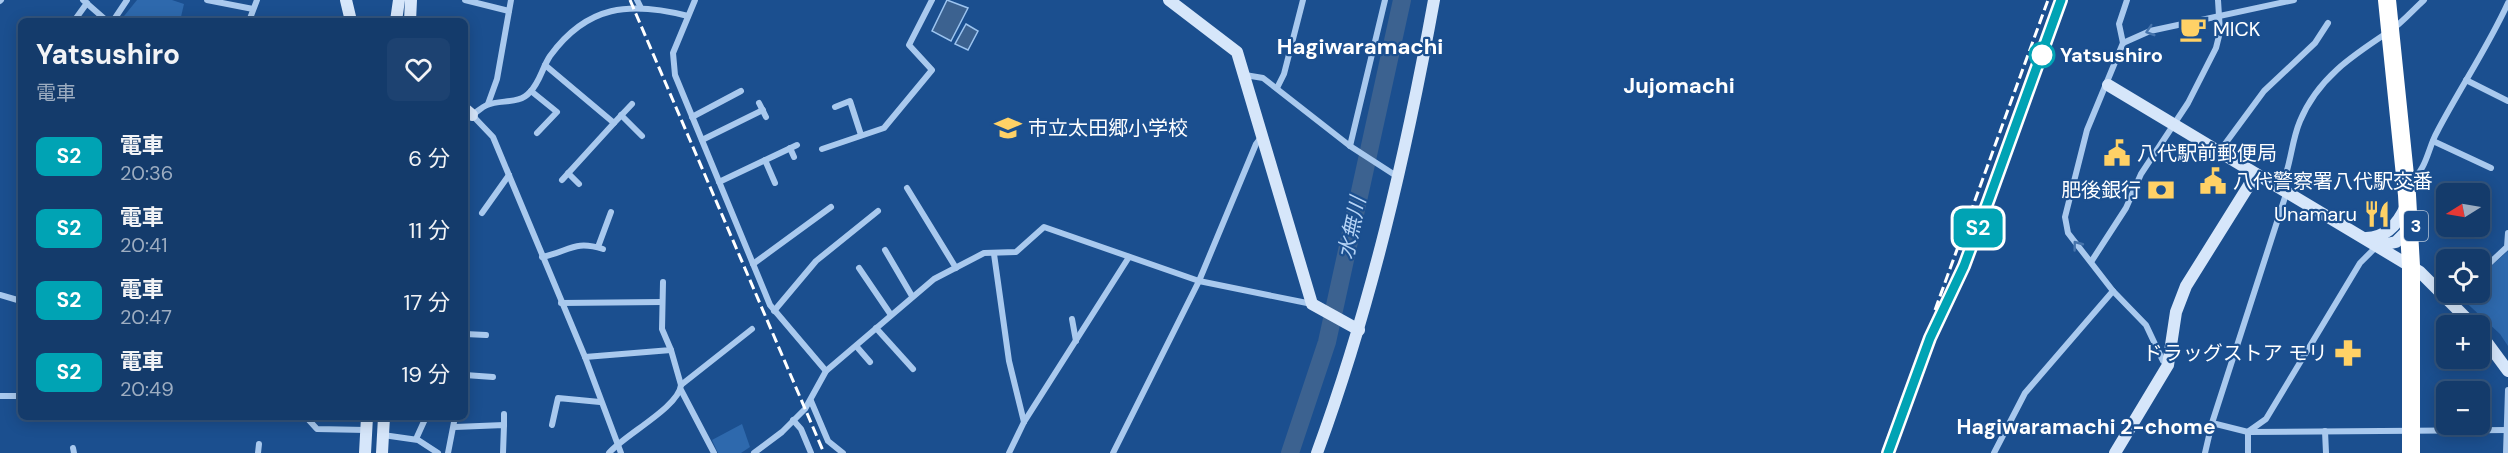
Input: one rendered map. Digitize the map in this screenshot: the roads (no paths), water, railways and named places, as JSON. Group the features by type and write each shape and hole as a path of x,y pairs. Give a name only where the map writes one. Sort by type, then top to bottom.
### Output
{"highway":[{"name":"3","path":"2387,0 2394,28 2412,180 2411,217"},
{"name":"3","path":"2396,0 2394,28 2416,269 2416,430 2420,453"},
{"name":"3","path":"2411,453 2416,430"}],"street":[{"path":"114,18 127,0"},
{"path":"207,0 253,9"},
{"path":"250,18 257,0"},
{"path":"346,0 350,18"},
{"path":"396,18 399,0"},
{"path":"410,18 411,0"},
{"path":"465,0 509,11"},
{"path":"488,104 497,79 510,0"},
{"path":"637,0 641,8"},
{"path":"695,0 673,53 672,63 692,117 774,311 826,371"},
{"path":"822,149 884,128 932,70 909,45 932,0"},
{"path":"1169,0 1237,52 1318,307"},
{"path":"1277,88 1284,74 1303,0"},
{"path":"1353,148 1385,0"},
{"path":"1317,453 1359,330 1398,178 1434,0"},
{"path":"2127,0 2118,24 2123,43 2084,142 2065,217 2068,233 2113,291 2146,325 2163,362 2168,365"},
{"path":"2091,262 2126,208 2141,174 2174,126 2216,48 2220,32 2218,0"},
{"path":"2123,43 2150,31 2294,0"},
{"path":"2205,453 2212,423 2284,189 2299,123 2320,86 2348,57 2394,28 2424,0"},
{"path":"76,18 85,2 103,18"},
{"path":"2412,180 2420,173 2433,141 2508,3"},
{"path":"621,453 585,357 493,137 468,112 488,104 513,101 531,91 545,65 584,22 602,12 641,8 688,16"},
{"path":"2218,153 2264,91 2315,43 2328,23"},
{"path":"545,65 614,123"},
{"path":"1245,75 1263,78 1353,148 1398,178"},
{"path":"2466,80 2508,101"},
{"path":"2108,85 2218,153 2366,238 2436,284"},
{"path":"531,91 557,112 537,133"},
{"path":"692,117 741,91"},
{"path":"835,107 850,101 861,135"},
{"path":"562,180 632,104"},
{"path":"702,140 732,129 761,106 766,117"},
{"path":"621,115 642,136"},
{"path":"1113,453 1199,281 1256,144 1263,135"},
{"path":"2433,141 2491,168"},
{"path":"719,182 797,145"},
{"path":"790,148 794,157"},
{"path":"765,160 775,183"},
{"path":"568,173 579,184"},
{"path":"2115,453 2168,365 2176,312 2186,286 2256,174"},
{"path":"482,213 509,175"},
{"path":"907,188 956,268"},
{"path":"820,204 825,212"},
{"path":"753,264 831,207"},
{"path":"774,311 816,261 878,211"},
{"path":"542,257 564,252 586,243 601,248 610,212"},
{"path":"2366,238 2378,238 2411,217"},
{"path":"2248,432 2266,419 2360,263 2377,246 2396,242 2411,217"},
{"path":"753,453 793,420 811,401 826,371 857,347 912,296 934,279 984,253 1016,252 1044,227 1199,281 1318,307 1359,330"},
{"path":"2490,263 2507,247 2508,232"},
{"path":"885,250 912,296"},
{"path":"994,254 1009,361 1024,422"},
{"path":"1009,453 1024,422 1129,257"},
{"path":"859,268 891,315"},
{"path":"663,282 662,330 671,350 681,387 714,453"},
{"path":"1994,453 2025,393 2113,291"},
{"path":"0,295 18,300"},
{"path":"561,303 662,303"},
{"path":"1072,319 1076,341"},
{"path":"876,328 913,369"},
{"path":"609,453 617,443 662,410 681,387 752,330"},
{"path":"468,334 486,335"},
{"path":"857,347 870,362"},
{"path":"2490,347 2508,371"},
{"path":"585,357 671,350"},
{"path":"468,375 493,377"},
{"path":"2506,453 2508,390"},
{"path":"0,396 18,396"},
{"path":"552,425 558,398 600,402"},
{"path":"811,401 828,441 843,453"},
{"path":"503,453 504,414"},
{"path":"309,420 317,429 366,430"},
{"path":"365,453 367,420"},
{"path":"382,453 384,420"},
{"path":"416,440 425,420"},
{"path":"448,453 455,420"},
{"path":"793,420 801,429 811,453"},
{"path":"2212,423 2248,432 2507,430"},
{"path":"454,426 504,425"},
{"path":"2325,431 2326,453"},
{"path":"2248,432 2248,453"},
{"path":"383,435 416,440 438,453"},
{"path":"254,453 259,444"}],"waterway":[{"name":"水無川","path":"1290,453 1327,342 1402,0"}],"railway":[{"path":"630,0 824,453"},
{"path":"1935,310 2048,0"},
{"path":"1888,453 1931,338 1964,266 2061,0"}],"train":[{"name":"S2","path":"1888,453 1930,338 1964,266 2061,0"}],"place":[{"name":"MICK","path":"2193,29"},
{"name":"Yatsushiro","path":"2042,55"},
{"name":"市立太田郷小学校","path":"1008,128"},
{"name":"八代駅前郵便局","path":"2117,153"},
{"name":"八代警察署八代駅交番","path":"2213,181"},
{"name":"肥後銀行","path":"2161,190"},
{"name":"Unamaru","path":"2377,214"},
{"name":"ドラッグストア モリ","path":"2348,353"}],"district":[{"name":"Hagiwaramachi","path":"1360,46"},
{"name":"Jujomachi","path":"1679,85"},
{"name":"Hagiwaramachi 2-chome","path":"2086,427"}]}
